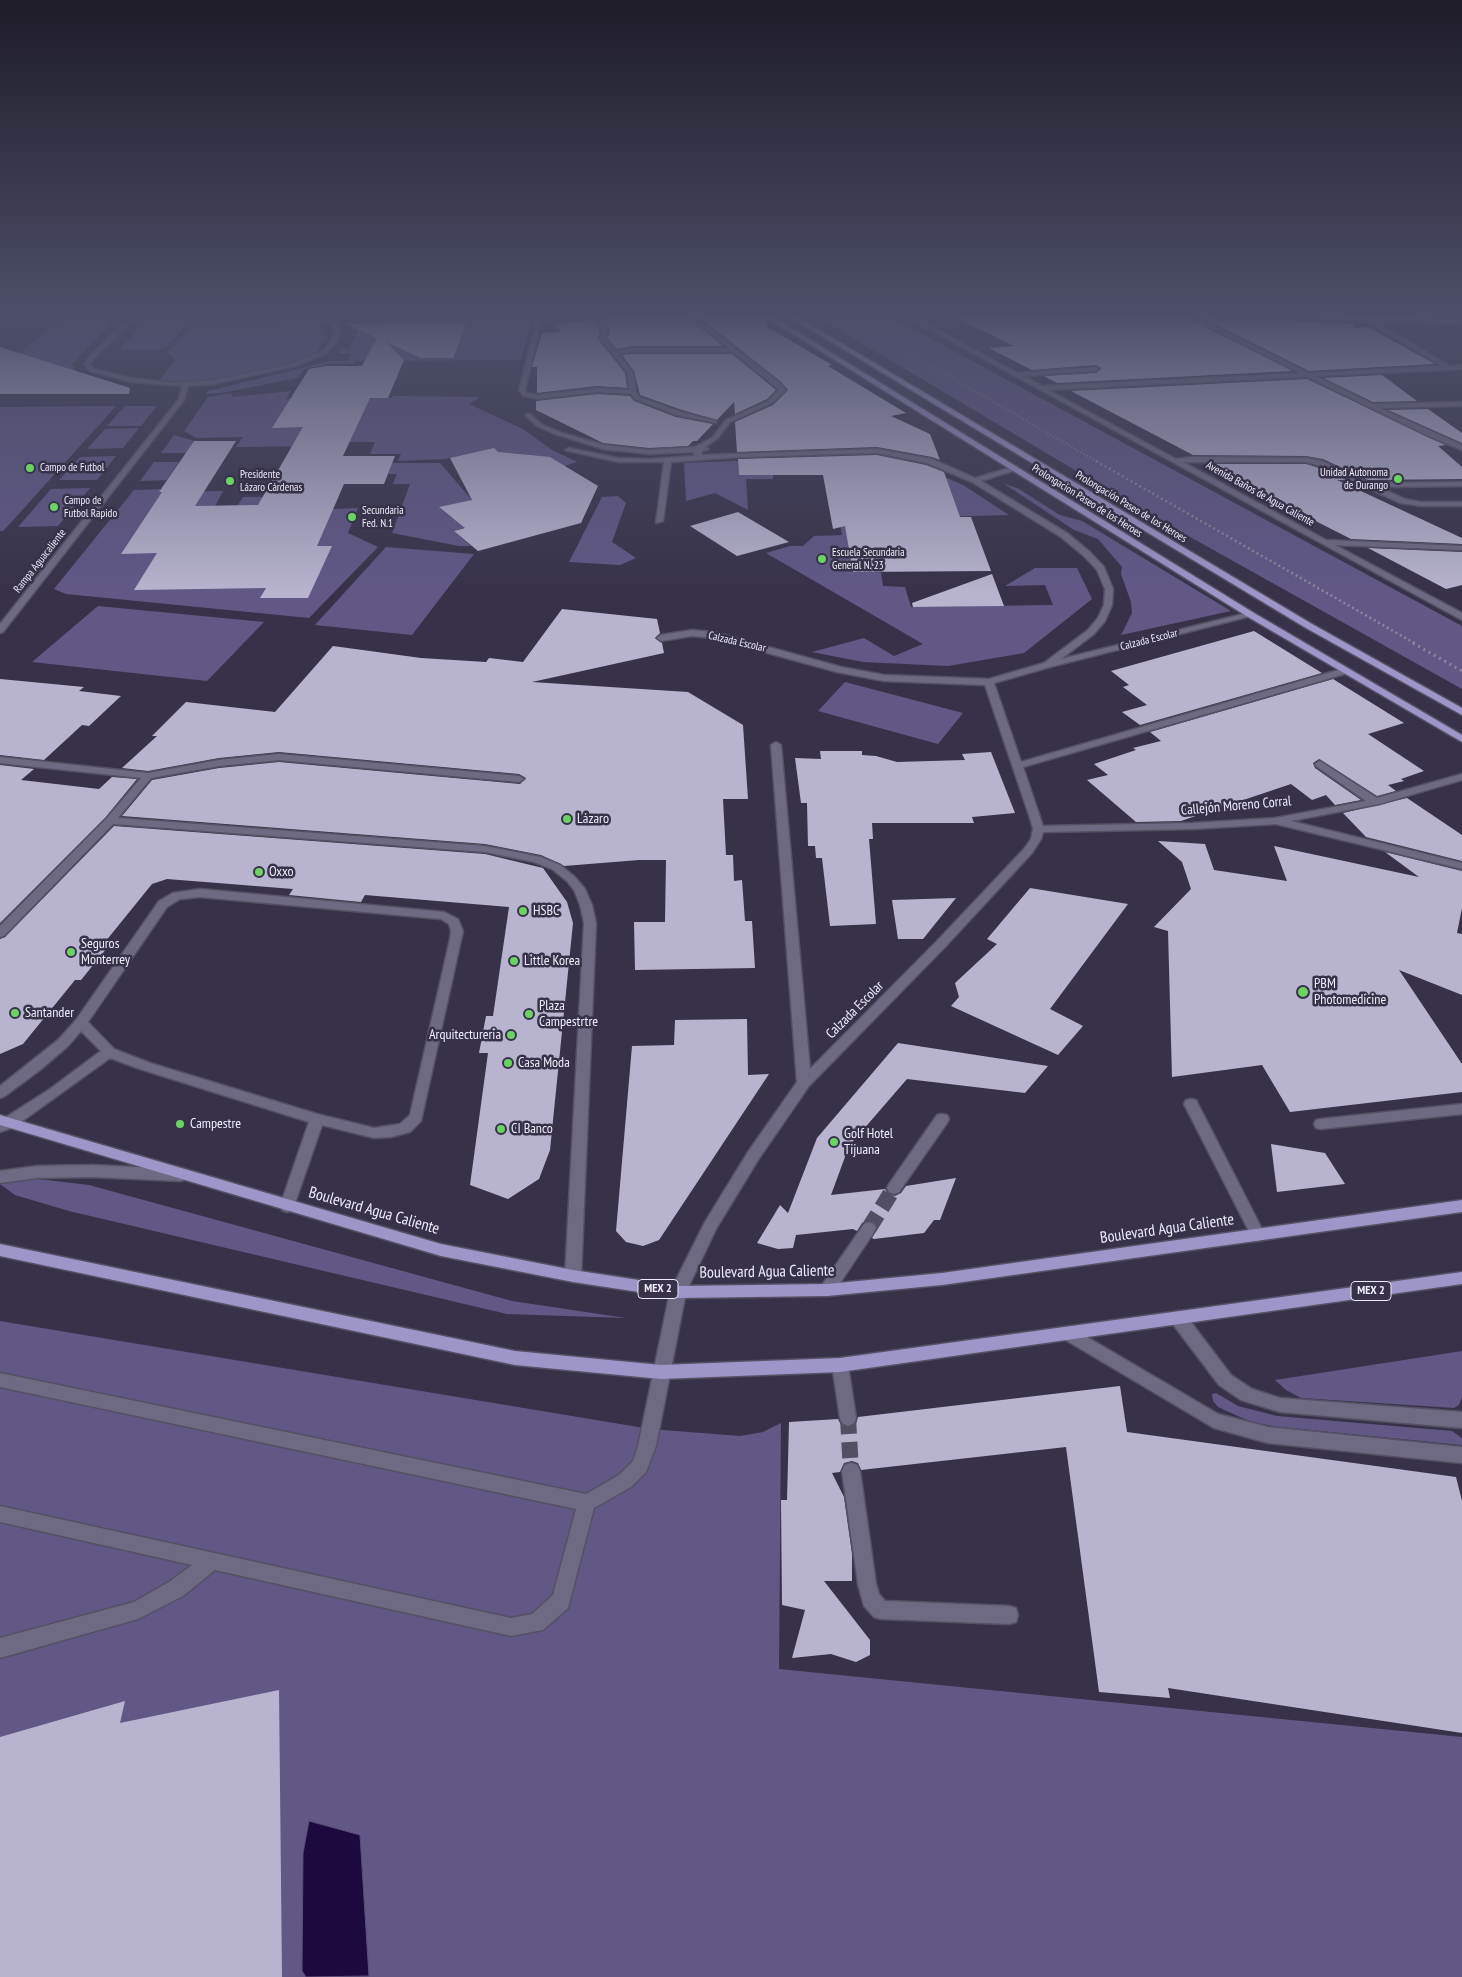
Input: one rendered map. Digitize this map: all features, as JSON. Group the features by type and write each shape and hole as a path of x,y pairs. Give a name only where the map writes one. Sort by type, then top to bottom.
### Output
{"main road":[{"name":"Prolongacion Paseo de los Heroes","path":"916,408 1251,615 1462,739"},
{"name":"Prolongación Paseo de los Heroes","path":"945,408 1301,621 1462,712"},
{"name":"Boulevard Agua Caliente","path":"3,1123 441,1250 573,1276 678,1292 827,1290 942,1279 1462,1206"},
{"name":"MEX 2","path":"0,1250 515,1358 661,1372 840,1366 1462,1278"}],"street":[{"name":"Rampa Aguacaliente","path":"0,630 175,408"},
{"path":"663,408 714,422 728,421 756,408"},
{"name":"Avenida Baños de Agua Caliente","path":"1077,408 1462,617"},
{"path":"1375,408 1462,448"},
{"path":"528,415 539,424 557,433 602,447 649,452 741,455 877,451 928,462 979,479 1012,468"},
{"path":"698,454 715,438 728,421"},
{"path":"714,422 722,429"},
{"path":"569,450 618,460 668,461 698,454 851,447 882,448 938,458 979,479 1064,535 1088,554 1102,570 1108,589 1108,605 1102,619 1091,632 1047,665"},
{"path":"1177,461 1192,458 1306,460 1319,463 1408,503 1462,504"},
{"path":"659,521 668,461"},
{"path":"1368,485 1462,484"},
{"path":"1325,542 1462,548"},
{"name":"Calzada Escolar","path":"661,638 692,633 714,636 840,670 884,678 989,682 1047,665 1251,615"},
{"path":"1017,766 1345,671"},
{"path":"989,682 1038,829"},
{"path":"776,745 804,1083"},
{"path":"0,760 148,776 227,762 279,757 519,779"},
{"path":"1320,764 1375,802"},
{"path":"0,933 110,821 148,776"},
{"name":"Callejón Moreno Corral","path":"1038,829 1193,826 1274,821 1375,802 1462,777"},
{"path":"110,821 486,848 537,859 556,867 571,880 579,889 586,905 590,923 573,1276"},
{"path":"1274,821 1462,866"},
{"name":"Calzada Escolar","path":"587,1503 625,1481 640,1466 646,1446 678,1292 710,1226 753,1156 804,1083 941,944 1028,852 1036,839 1038,829"},
{"path":"0,1093 63,1043 81,1022 163,904 177,896 200,893 444,916 454,922 457,931 416,1116 405,1128 391,1132 374,1133 317,1119 145,1066 109,1052 81,1022"},
{"path":"3,1123 89,1069 109,1052"},
{"path":"1191,1104 1258,1235"},
{"path":"1321,1124 1462,1109"},
{"path":"287,1206 317,1119"},
{"path":"894,1188 942,1119"},
{"path":"0,1176 37,1172 90,1171 181,1175"},
{"path":"827,1290 869,1228"},
{"path":"1178,1318 1225,1380 1247,1395 1280,1405 1462,1420"},
{"path":"1070,1334 1214,1420 1268,1435 1462,1455"},
{"path":"840,1366 848,1418"},
{"path":"0,1380 587,1503 561,1601 536,1623 511,1627 0,1514"},
{"path":"851,1471 867,1584 871,1599 881,1610 1010,1616"},
{"path":"0,1648 138,1610 176,1589 214,1560"}],"shaded area":[{"name":"Campo de Futbol","path":"0,408 114,408 7,527 0,531"},
{"path":"123,408 155,408 141,426 107,426"},
{"path":"200,408 478,408 523,429 552,450 577,462 564,466 459,456 445,459 398,461 401,454 370,454 375,442 334,442 332,446 236,447 243,437 196,438 184,431"},
{"path":"971,408 1060,408 1462,626 1462,689 1142,510"},
{"path":"139,428 123,448 87,449 105,429"},
{"path":"174,435 194,441 186,453 161,453"},
{"name":"Campo de Futbol Rapido","path":"116,456 97,480 59,480 80,457"},
{"path":"823,457 942,476 963,485 1009,515 932,517 852,474 738,461 739,475 773,475 773,479 746,479 748,510 715,493 686,501 684,463"},
{"path":"154,462 179,462 167,480 140,481"},
{"path":"392,463 440,463 472,500 440,508 452,518 479,511 487,520 454,531 471,546 459,546 392,533 410,484 393,484 397,474 388,474"},
{"path":"1003,483 1019,489 1060,515 1082,521 1231,611 1121,635 1132,613 1131,602 1121,574 1122,567 1098,539 1074,530"},
{"name":"Campo de Futbol Rapido","path":"90,488 58,526 18,527 51,489"},
{"path":"161,489 160,492 223,491 215,506 238,505 243,497 339,496 333,509 358,508 348,533 378,547 309,618 66,594 54,589 134,490"},
{"path":"618,496 626,503 612,542 636,558 620,565 569,562 602,497"},
{"path":"868,517 850,554 854,572 881,572 883,586 905,587 911,607 1053,605 1045,585 1005,586 1035,568 1077,568 1092,599 1024,653 948,666 863,662 812,652 864,638 894,656 923,644 766,553 790,546 803,546 814,536 842,535 839,518"},
{"path":"386,547 474,554 412,635 315,625"},
{"path":"98,606 264,622 207,681 32,662"},
{"path":"845,682 963,713 938,744 818,711"},
{"path":"38,1179 89,1185 512,1301 626,1318 507,1314 69,1211 15,1195 0,1184"},
{"path":"0,1321 650,1429 740,1436 763,1432 781,1423 779,1669 1462,1737 1462,1977 0,1977"},
{"path":"1462,1351 1462,1397 1459,1405 1454,1408 1301,1398 1286,1390 1275,1380"},
{"path":"1216,1393 1238,1406 1277,1416 1452,1431 1462,1438 1462,1445 1279,1427 1251,1422 1218,1407 1213,1401 1212,1394"},
{"path":"309,1821 360,1835 369,1976 306,1977 302,1971 303,1853"}],"building":[{"path":"284,408 365,408 343,456 395,456 384,484 344,484 317,546 332,546 308,598 260,598 266,588 134,590 157,553 121,554 162,492 159,492 194,441 236,441 195,506 258,505 303,427 272,428"},
{"path":"536,408 653,408 676,417 713,424 697,441 693,441 688,446 649,448 603,443 536,410"},
{"path":"677,408 728,408 717,420"},
{"path":"735,408 747,408 735,414"},
{"path":"766,408 898,408 906,413 891,416 930,434 940,460 877,447 737,452 735,422"},
{"path":"1104,408 1369,408 1446,445 1438,446 1462,467 1462,479 1368,480 1323,459 1306,456 1193,455"},
{"path":"1428,409 1462,433 1462,443 1388,410"},
{"path":"494,448 498,452 550,457 598,486 581,523 478,551 454,531 465,528 439,507 472,500 450,458"},
{"path":"877,455 926,465 944,472 960,517 971,517 991,571 853,572 845,526 833,529 823,475 739,475 738,459"},
{"path":"1209,464 1306,464 1316,467 1346,480 1337,480 1462,538 1462,544 1351,539 1231,478 1231,476"},
{"path":"738,512 789,542 737,556 690,526"},
{"path":"1368,548 1462,552 1462,585 1446,589"},
{"path":"992,574 1004,606 913,607 912,603"},
{"path":"562,609 657,619 660,633 655,638 662,643 664,653 532,682 688,692 743,725 748,799 723,799 726,855 733,855 734,881 742,880 745,921 752,921 755,968 635,970 634,922 665,922 666,860 639,860 564,866 541,855 485,844 122,816 152,780 219,768 279,762 520,784 526,778 519,774 279,752 219,758 148,771 122,768 157,736 152,736 186,702 275,712 333,646 421,658 486,662 489,658 523,662"},
{"path":"1254,631 1322,673 1140,725 1122,712 1147,705 1123,687 1129,685 1111,671"},
{"path":"0,679 84,687 79,691 121,696 89,726 82,725 44,760 0,755"},
{"path":"1333,679 1404,723 1368,734 1424,771 1401,779 1404,781 1388,785 1396,791 1377,796 1319,759 1313,763 1315,768 1361,800 1335,805 1326,795 1312,800 1291,784 1181,821 1136,822 1087,780 1108,775 1094,764 1136,750 1133,748 1161,741 1150,732"},
{"path":"820,751 862,751 862,755 876,756 897,762 965,760 962,754 991,752 1015,813 972,817 974,823 872,823 873,839 869,839 876,924 830,926 822,858 816,858 815,846 808,846 807,803 801,803 795,758 821,759"},
{"path":"0,765 34,769 21,780 99,789 112,777 137,779 105,818 0,923"},
{"path":"1407,798 1462,835 1462,861 1366,837 1343,813"},
{"name":"Plaza Campestrtre","path":"114,826 485,854 543,868 567,902 573,923 550,1150 539,1179 508,1199 470,1185 488,1053 479,1053 486,1016 493,1016 509,907 365,895 361,902 289,895 293,889 167,879 152,884 101,947 107,948 81,980 75,980 23,1044 0,1054 0,939 5,937"},
{"name":"PBM Photomedicine","path":"1158,841 1205,844 1214,870 1287,881 1274,846 1419,877 1385,852 1462,871 1462,908 1457,933 1462,934 1462,995 1399,970 1462,1064 1462,1092 1290,1112 1262,1065 1172,1077 1168,931 1154,927 1191,889 1182,862"},
{"path":"1030,888 1128,904 1050,1009 1083,1026 1058,1055 951,1006 959,997 955,983 997,944 987,939"},
{"path":"956,898 923,939 898,939 892,900"},
{"path":"747,1019 748,1075 769,1074 659,1240 643,1246 626,1242 616,1231 632,1046 674,1045 675,1020"},
{"name":"Golf Hotel Tijuana","path":"898,1043 1048,1066 1025,1093 907,1079 849,1146 831,1195 885,1189 888,1194 895,1196 901,1193 906,1186 956,1178 940,1220 934,1220 924,1233 874,1239 872,1238 878,1227 875,1222 868,1220 862,1223 857,1231 853,1229 796,1235 793,1248 778,1249 757,1243 780,1205 788,1213 817,1138"},
{"path":"1271,1144 1325,1153 1345,1184 1277,1192"},
{"path":"1120,1386 1127,1432 1456,1477 1462,1501 1462,1733 1168,1688 1170,1698 1099,1692 1066,1447 861,1470 858,1463 852,1461 844,1463 840,1472 832,1473 844,1497 852,1554 852,1581 824,1581 870,1640 870,1655 856,1662 831,1654 792,1658 805,1610 782,1605 781,1500 787,1500 789,1422 838,1419 841,1425 849,1428 856,1424 858,1417"},
{"path":"279,1690 282,1977 0,1977 0,1737 125,1701 120,1723"}],"tunnel":[{"path":"869,1228 894,1188"},
{"path":"848,1418 851,1471"}],"railway":[{"path":"1005,408 1098,462"},
{"path":"1096,461 1416,644"},
{"path":"1413,643 1462,671"}],"place":[{"name":"Campo de Futbol","path":"30,468"},
{"name":"Unidad Autonoma de Durango","path":"1398,479"},
{"name":"Presidente Lázaro Cárdenas","path":"230,481"},
{"name":"Campo de Futbol Rapido","path":"54,507"},
{"name":"Secundaria Fed. N.1","path":"352,517"},
{"name":"Escuela Secundaria General N. 23","path":"822,559"},
{"name":"Lázaro","path":"567,819"},
{"name":"Oxxo","path":"259,872"},
{"name":"HSBC","path":"523,911"},
{"name":"Seguros Monterrey","path":"71,952"},
{"name":"Little Korea","path":"514,961"},
{"name":"PBM Photomedicine","path":"1303,992"},
{"name":"Santander","path":"15,1013"},
{"name":"Plaza Campestrtre","path":"529,1014"},
{"name":"Arquitectureria","path":"511,1035"},
{"name":"Casa Moda","path":"508,1063"},
{"name":"Campestre","path":"180,1124"},
{"name":"CI Banco","path":"501,1129"},
{"name":"Golf Hotel Tijuana","path":"834,1142"}]}
